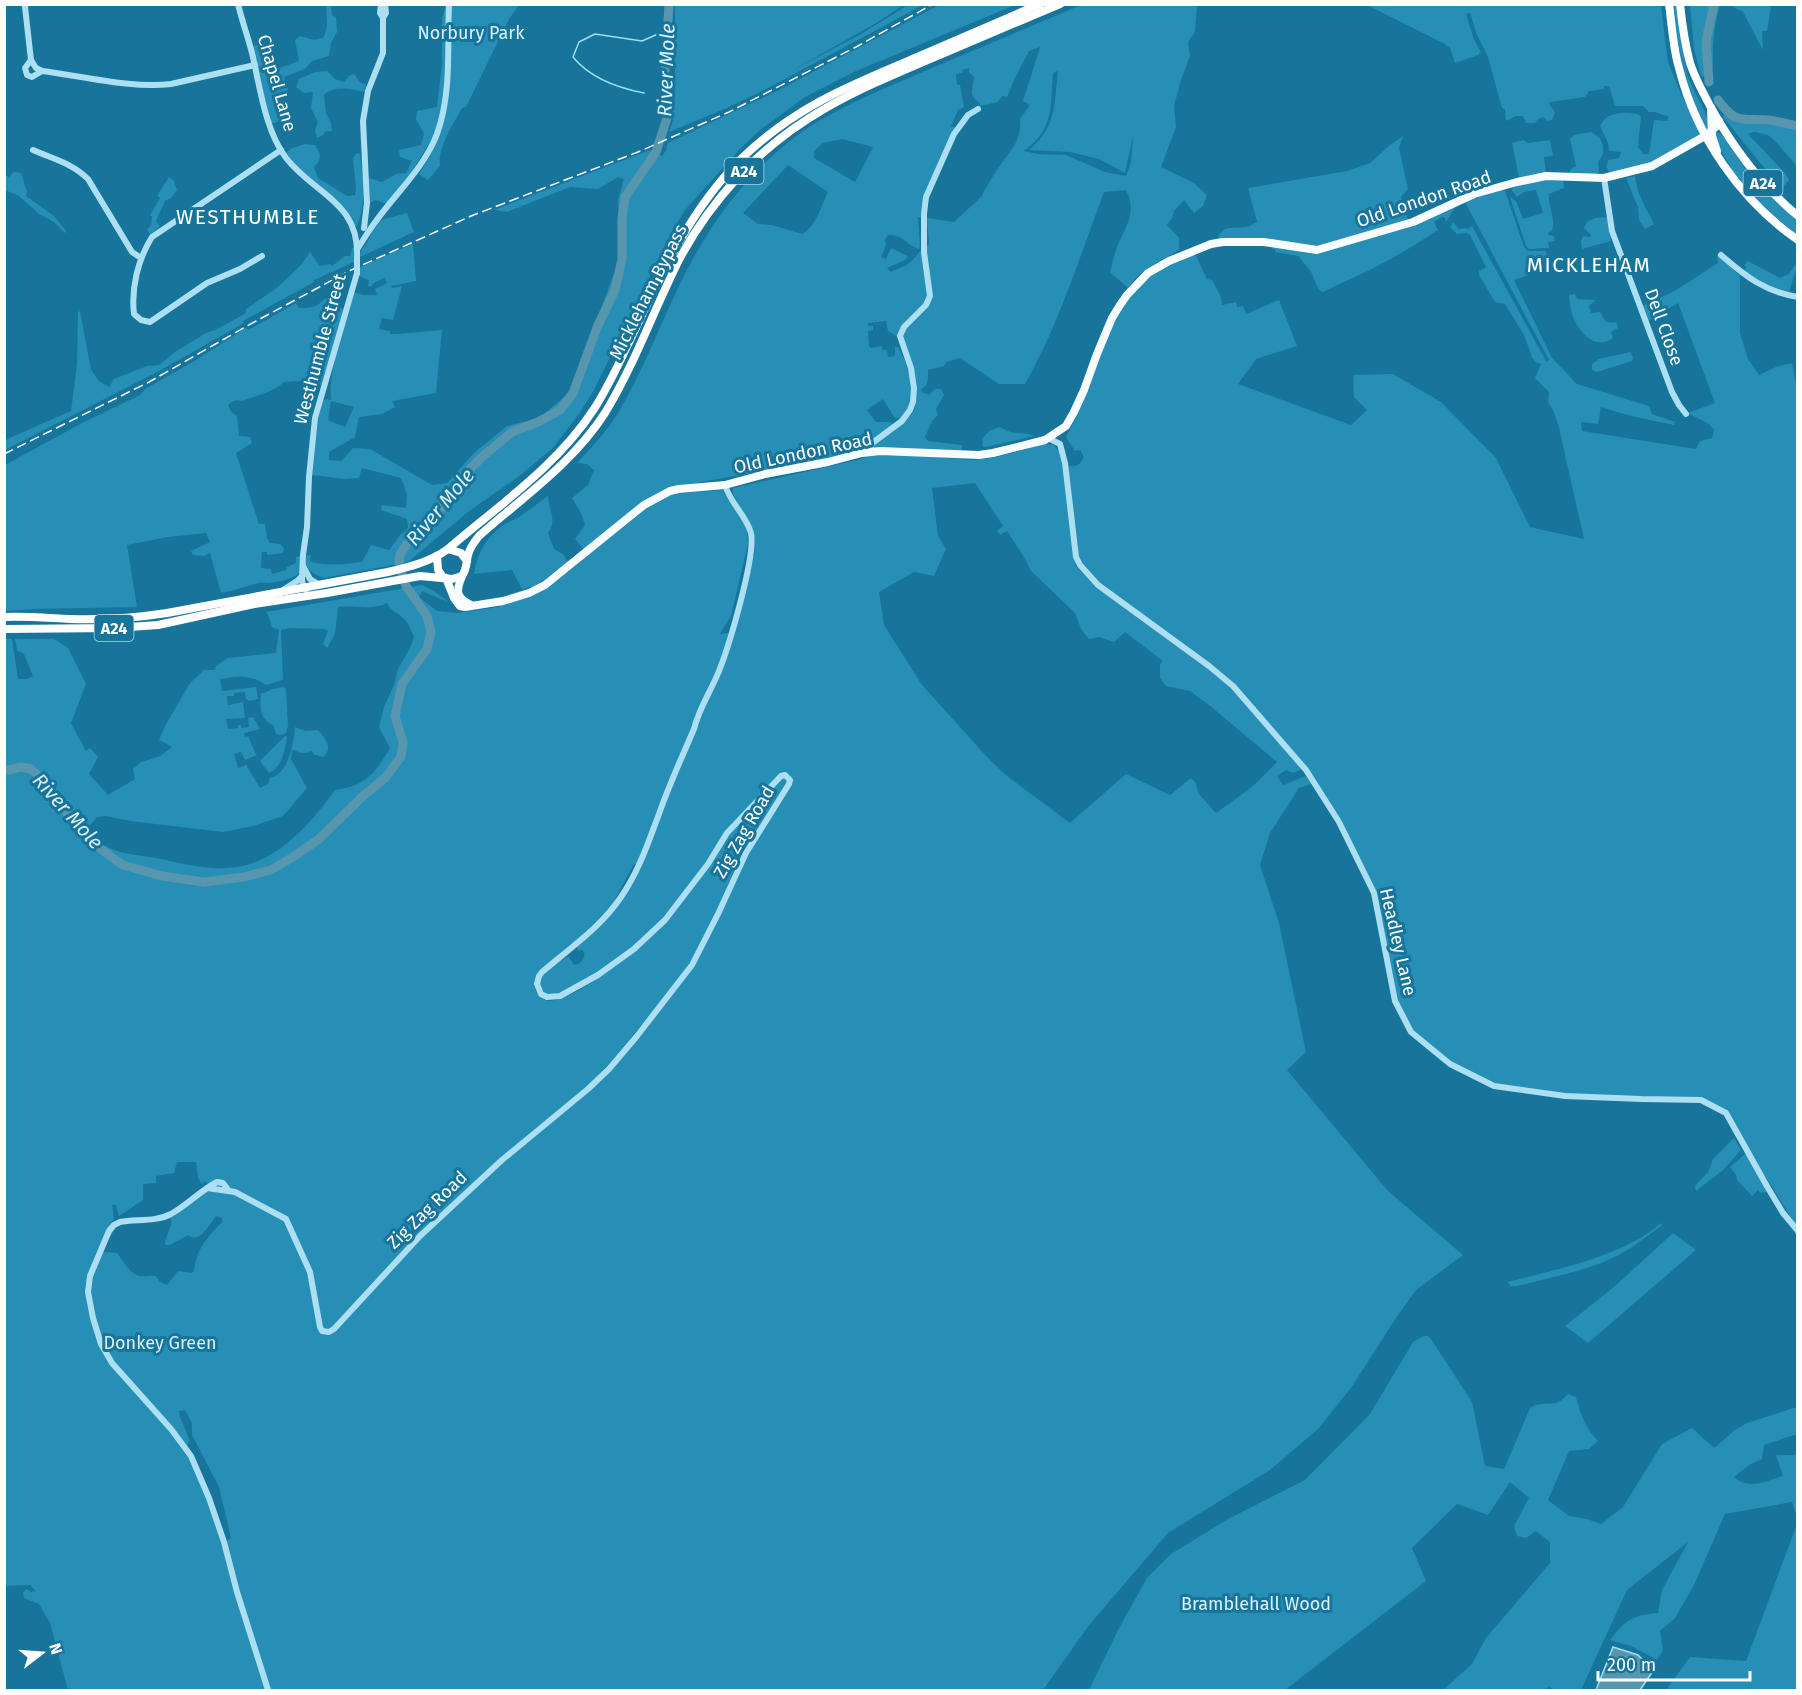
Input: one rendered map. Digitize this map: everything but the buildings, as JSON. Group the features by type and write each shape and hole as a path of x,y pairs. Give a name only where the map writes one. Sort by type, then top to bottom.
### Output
{"highway":[{"name":"Mickleham Bypass","path":"448,549 550,462 584,423 603,395 683,233 710,195 742,158 787,121 827,96 1040,4"},
{"name":"Mickleham Bypass","path":"467,561 472,544 479,536 555,473 597,424 624,379 695,232 720,198 756,159 800,123 855,91 1059,4"},
{"name":"A24","path":"1669,4 1679,68 1691,107 1719,157 1735,180 1755,202 1797,240"},
{"name":"A24","path":"1680,4 1685,43 1701,90 1733,145 1778,200 1797,216"},
{"path":"448,549 461,553 467,561 462,576 445,578 438,570 437,556 448,549"},
{"name":"A24","path":"4,617 71,619 150,616 388,572 437,556"},
{"name":"A24","path":"4,629 149,626 177,622 254,604 389,581 427,575 445,578"}],"main road":[{"path":"1708,134 1711,108"},
{"name":"Old London Road","path":"471,605 512,598 545,585 652,500 679,489 725,485 765,474 871,452 979,455 1048,438 1066,426 1074,412 1112,318 1127,295 1148,273 1169,261 1211,244 1263,242 1317,250 1413,222 1474,194 1517,182 1546,176 1604,178 1652,166 1708,134 1719,121"},
{"path":"462,576 458,587 459,597 471,605"},
{"path":"445,578 457,604 465,607 471,605"}],"street":[{"name":"Chapel Lane","path":"238,4 266,113 281,150 293,166 345,213 354,228 358,246"},
{"path":"358,246 363,229 367,196 363,121 371,82 382,58 384,35 383,18 380,13 383,4"},
{"path":"358,246 377,219 410,181 437,133 446,91 449,4"},
{"path":"25,5 31,60 36,68 42,71 159,85 255,65"},
{"path":"31,60 25,68 27,75 32,76 42,71"},
{"path":"871,452 875,441 902,422 912,406 914,388 911,368 900,336 904,327 926,304 930,296 924,251 926,197 954,134 969,115 978,109"},
{"path":"33,150 61,160 88,179 132,252 141,258"},
{"path":"262,256 207,283 148,322 135,317 133,310 141,258 152,237 281,150"},
{"name":"Dell Close","path":"1604,178 1612,231 1675,399 1686,414"},
{"name":"Westhumble Street","path":"303,587 302,565 315,418 357,273 358,246"},
{"path":"1721,255 1749,279 1781,294 1797,297"},
{"name":"Headley Lane","path":"1048,438 1060,444 1065,463 1076,557 1080,565 1098,585 1233,686 1306,770 1339,822 1374,893 1395,1001 1410,1032 1450,1064 1494,1086 1565,1096 1701,1100 1726,1113 1783,1213 1797,1231"},
{"name":"Zig Zag Road","path":"268,1690 224,1542 198,1471 184,1445 111,1364 93,1318 88,1292 90,1276 109,1231 114,1225 120,1222 171,1214 207,1188 220,1182 229,1191 286,1219 310,1272 320,1327 322,1331 329,1332 420,1236 502,1160 604,1074 642,1029 688,971 711,929 746,853 789,784 788,777 785,775 781,776 727,834 708,864 665,920 634,949 591,980 560,996 547,997 538,990 537,984 542,972 599,924 631,881 647,849 697,716 721,667 745,582 752,540 746,522 727,493 725,485"},
{"path":"302,565 310,579 318,584"},
{"path":"282,590 302,576"},
{"path":"303,587 314,595"}],"green space":[{"path":"326,5 331,5 332,15 336,17 337,32 331,43 329,56 312,61 305,69 284,77 289,94 277,98 275,104 280,121 272,124 253,46 265,43 267,50 261,52 262,60 271,62 274,70 299,61 295,40 300,36 314,40 324,37 327,26"},
{"name":"Norbury Park","path":"446,5 519,5 509,19 466,107 462,108 447,136 441,151 440,166 428,180 419,174 440,133 435,134 406,181 388,204 375,200 370,203 369,178 382,182 396,174 406,173 412,161 400,157 399,150 421,145 424,134 416,119 417,111 437,107 442,63 442,18"},
{"path":"675,5 903,5 878,22 793,70 861,34 908,5 923,5 772,86 669,132 673,120 673,99 675,100"},
{"path":"939,5 1015,5 854,72 805,97 760,130 685,210 670,235 594,390 552,449 518,477 468,512 408,562 324,578 311,571 305,563 307,555 311,555 310,561 322,564 362,562 371,545 389,550 408,528 407,519 381,510 382,505 406,508 407,494 401,478 362,468 359,478 345,479 312,475 322,401 331,400 332,375 354,292 363,295 377,295 375,289 387,283 384,278 368,286 369,280 359,276 360,267 413,244 416,281 391,286 392,288 402,286 393,320 382,318 379,329 390,331 390,334 442,330 436,393 392,401 395,407 382,414 359,417 355,437 329,452 329,460 341,461 353,448 370,449 432,485 447,483 474,453 507,426 539,418 570,392 620,257 618,200 624,179 618,177 598,189 570,187 507,212 494,210 650,150 662,156 668,143 779,90","holes":["331,401 354,407 345,427 328,420"]},
{"path":"1081,5 1197,5 1195,32 1188,42 1190,56 1174,106 1176,127 1161,167 1194,183 1207,195 1203,206 1194,213 1184,200 1174,211 1167,225 1179,238 1179,250 1145,271 1128,288 1110,272 1130,215 1130,199 1126,190 1104,192 1059,314 1025,384 999,384 960,358 946,362 944,366 928,370 928,379 926,386 921,389 922,392 929,395 935,389 941,389 944,395 936,409 938,415 932,421 925,437 928,441 962,445 962,452 874,448 875,443 904,423 915,409 917,383 903,340 905,332 896,336 888,331 886,321 868,323 868,326 873,326 873,330 868,331 871,348 882,346 882,350 887,350 888,357 895,356 895,347 898,347 909,374 911,393 907,411 901,419 894,417 883,399 867,410 876,422 891,422 894,426 871,442 867,449 819,461 679,486 642,502 584,550 575,539 585,525 572,498 588,485 594,470 587,464 577,463 605,432 619,411 692,261 715,223 741,188 772,156 824,118 881,90","holes":["1040,47 1023,101 1030,105 1020,119 1019,134 1014,145 982,196 954,222 927,218 929,244 908,264 891,272 887,268 905,260 908,256 891,248 886,259 881,257 888,235 897,236 919,249 918,217 922,218 939,163 956,128 951,126 958,110 964,107 956,74 963,73 962,70 969,68 969,72 974,77 972,94 980,106 998,102 1002,96 1007,97 1029,51","1058,71 1049,124 1045,133 1029,150 1070,152 1099,159 1125,173 1133,136 1131,162 1126,176 1105,172 1066,155 1024,151 1041,134 1046,125 1051,107 1053,73","842,139 873,147 855,182 814,158 814,151 823,143","788,165 828,192 815,221 802,234 772,225 758,224 743,213"]},
{"path":"1367,5 1661,5 1668,62 1700,133 1697,138 1653,164 1610,173 1606,167 1608,160 1619,158 1621,152 1609,151 1600,126 1605,119 1614,114 1624,113 1641,116 1638,147 1643,154 1649,154 1654,120 1667,121 1669,117 1649,112 1643,106 1615,106 1609,86 1604,86 1604,89 1589,91 1585,97 1550,102 1555,112 1552,120 1547,121 1544,117 1535,123 1526,123 1523,116 1516,116 1506,121 1505,109 1502,108 1488,57 1477,35 1470,13 1466,14 1474,40 1481,52 1455,63 1450,48 1443,43"},
{"path":"1672,5 1678,5 1688,76 1710,124 1705,129 1684,68"},
{"path":"1690,5 1720,5 1714,36 1713,68 1706,70 1704,77 1701,75 1694,49"},
{"path":"1730,5 1771,5 1767,31 1762,31 1763,50 1743,12"},
{"path":"327,71 335,79 344,82 354,74 360,82 366,85 364,92 338,89 324,95 326,113 332,131 326,131 317,138 315,130 318,122 311,108 313,92 304,93 296,87 299,79 315,72"},
{"path":"1725,113 1737,123 1775,125 1796,130 1798,132 1797,177 1796,165 1775,141 1768,135 1754,132 1748,134 1785,173 1789,180 1785,185 1781,185 1723,117"},
{"path":"1591,132 1600,138 1603,146 1603,154 1598,162 1599,172 1569,174 1576,166 1570,139 1574,135"},
{"path":"1717,132 1726,139 1758,183 1797,221 1797,236 1757,202 1734,173 1715,140"},
{"path":"1403,136 1399,148 1408,189 1401,197 1408,220 1317,247 1219,240 1218,237 1223,230 1247,227 1257,222 1248,188 1347,171 1370,163"},
{"path":"1523,140 1528,143 1550,140 1553,156 1544,157 1546,173 1519,177 1512,143"},
{"path":"305,144 315,145 320,154 319,161 314,167 318,178 347,196 355,195 353,158 357,153 360,154 363,200 357,226 286,153 292,148"},
{"path":"14,172 21,173 27,191 26,196 54,216 66,231 65,233 19,196 5,190 5,175 9,177"},
{"path":"1635,176 1640,195 1654,224 1645,229 1639,220 1638,207 1626,178"},
{"path":"169,177 174,181 177,190 171,198 165,201 156,221 160,226 150,235 147,230 151,225 150,215 160,198 157,196"},
{"path":"1563,179 1564,188 1549,194 1553,226 1548,235 1554,236 1555,241 1548,242 1549,248 1529,249 1510,197 1516,201 1523,219 1543,213 1536,190 1524,192 1517,197 1512,191 1513,187 1541,180"},
{"name":"Donkey Green","path":"1493,191 1505,191 1524,247 1528,251 1546,251 1548,262 1536,268 1535,273 1514,280 1552,358 1577,384 1649,406 1652,414 1675,422 1674,425 1601,407 1598,424 1581,422 1582,431 1696,449 1700,441 1712,438 1714,430 1709,424 1688,413 1715,403 1678,303 1648,321 1642,306 1673,292 1718,263 1717,254 1740,276 1740,333 1748,359 1759,375 1792,363 1797,389 1797,1227 1726,1113 1701,1100 1565,1096 1494,1086 1450,1064 1411,1032 1395,1001 1374,893 1339,822 1304,768 1293,773 1286,770 1277,776 1283,785 1306,776 1311,784 1299,788 1270,833 1260,865 1279,923 1306,1052 1287,1070 1388,1191 1463,1255 1416,1290 1351,1388 1318,1429 1270,1470 1168,1533 1090,1624 1043,1690 68,1690 50,1623 39,1604 24,1598 23,1593 26,1589 31,1592 36,1591 30,1585 5,1586 4,639 12,639 18,679 33,676 24,654 17,650 15,639 54,639 68,648 86,684 71,723 86,751 90,748 98,757 89,774 108,795 135,779 133,769 141,762 160,756 172,747 159,740 190,683 204,670 215,670 216,666 228,658 276,653 279,630 272,627 266,612 422,585 450,603 422,591 419,597 437,611 457,613 498,607 532,595 549,586 576,566 627,521 654,502 670,495 722,490 747,527 748,544 731,616 720,634 732,633 754,554 755,540 748,520 733,494 733,488 858,460 876,453 973,460 997,457 1045,444 1054,445 1059,451 1064,470 1076,566 1097,587 1239,691 1099,584 1082,565 1078,556 1068,466 1078,465 1084,457 1080,450 1075,451 1066,437 1086,396 1111,329 1123,306 1148,277 1164,266 1193,254 1207,279 1212,280 1221,297 1222,305 1236,302 1237,307 1243,306 1246,314 1279,300 1297,346 1256,359 1238,384 1351,425 1367,410 1354,397 1353,375 1393,374 1441,402 1496,458 1530,527 1584,539 1559,428 1548,402 1549,392 1535,378 1541,364 1532,357 1524,335 1505,304 1495,302 1479,275 1479,271 1486,267 1470,235 1457,234 1450,227 1453,222 1459,229 1468,229 1472,226 1546,361 1549,360 1466,204 1466,200","holes":["975,483 1003,526 997,531 1000,535 1007,531 1031,571 1075,613 1081,629 1089,639 1099,637 1114,642 1125,632 1163,661 1160,664 1160,678 1166,686 1190,691 1277,762 1252,787 1216,813 1199,794 1191,778 1170,795 1126,774 1070,823 1007,776 922,685 884,625 879,592 914,572 934,576 946,549 938,536 932,488","387,603 407,622 414,637 398,669 379,727 390,748 379,765 362,782 335,790 318,812 289,842 253,863 218,868 192,866 119,852 96,839 87,829 97,817 106,816 223,832 253,826 283,816 307,788 291,759 292,749 301,753 311,751 323,757 328,750 327,743 318,730 305,731 295,727 286,764 276,776 270,778 268,784 260,788 246,765 238,768 234,754 241,752 245,760 257,757 248,736 245,737 244,733 260,729 253,717 248,718 249,727 241,728 241,725 238,725 238,728 228,729 226,719 245,718 243,702 228,705 227,696 245,692 246,699 249,701 258,699 256,687 222,691 220,679 249,677 266,685 283,680 281,630 324,629 328,631 323,644 327,648 335,634 338,607 374,607","740,857 743,858 683,981 577,1102 521,1140 582,1092 610,1063 681,977 714,916","634,864 641,868 605,921 577,947 578,951 584,952 582,961 574,965 567,957 544,974 540,985 549,996 584,982 616,961 671,909 666,922 609,971 572,994 556,1000 543,999 534,985 551,962 580,939 613,903","177,1162 196,1162 198,1178 202,1184 205,1181 208,1184 209,1190 171,1218 166,1245 188,1235 196,1238 207,1229 216,1216 222,1218 222,1222 200,1250 194,1271 192,1273 178,1271 167,1285 160,1282 156,1276 136,1275 117,1253 103,1252 115,1229 110,1225 114,1218 112,1205 116,1205 119,1216 143,1200 143,1184 156,1183 156,1176 174,1173","185,1410 192,1423 192,1435 219,1487 231,1538 226,1541 187,1445 190,1441 179,1411"]},
{"path":"1456,206 1446,222 1442,217 1434,222 1438,230 1372,269 1322,292 1299,256 1275,252 1275,249 1272,249 1273,245 1307,251 1404,229"},
{"path":"407,213 414,232 360,257 377,221"},
{"path":"1608,217 1611,241 1582,249 1583,236 1590,237 1591,235 1584,228 1587,222 1595,218"},
{"path":"352,248 355,248 354,262 314,280 161,370 5,450 5,440 71,411 77,364 78,312 80,311 91,370 99,381 109,387 114,379 147,366 159,365 206,333 245,314 246,309 278,287 301,265 310,252 320,266 330,264 332,266 345,256 350,256"},
{"path":"1748,261 1780,278 1789,274 1795,265 1797,266 1789,293 1766,286 1744,272 1746,267 1744,265"},
{"path":"1575,294 1577,299 1596,300 1589,306 1591,313 1600,312 1606,321 1616,322 1618,328 1611,332 1613,338 1606,342 1593,341 1582,332 1574,320 1571,309 1569,295"},
{"path":"328,297 344,310 321,385 300,381 284,382 270,391 242,401 231,402 228,405 231,412 237,416 239,436 250,437 252,443 236,453 259,524 265,524 270,543 280,544 284,548 283,553 267,555 267,552 262,552 261,568 271,569 272,574 286,570 287,567 296,563 296,557 300,556 300,573 286,580 260,583 221,593 210,553 204,556 193,555 191,551 210,542 206,533 168,537 127,545 137,607 5,611 5,465 82,423 140,395 145,389 246,328 248,330 296,303 299,308 311,307"},
{"path":"1630,352 1633,357 1632,361 1597,372 1592,370 1592,364 1599,359"},
{"path":"1000,427 1009,432 1034,436 983,447 982,439 989,431"},
{"path":"548,496 552,524 548,533 554,549 563,554 568,562 537,585 522,589 512,570 474,574 480,552 493,534"},
{"path":"283,687 286,689 288,726 286,733 280,735 276,734 273,725 263,716 261,694"},
{"path":"285,736 287,737 282,758 277,767 269,773 260,761"},
{"path":"1734,1138 1741,1150 1723,1170 1696,1191 1695,1186 1708,1172 1713,1159"},
{"path":"1745,1154 1750,1159 1767,1192 1761,1193 1758,1190 1752,1196 1737,1180 1730,1167"},
{"path":"1661,1223 1662,1225 1629,1249 1599,1264 1517,1286 1510,1286 1508,1282 1568,1267 1608,1253 1628,1245"},
{"path":"1673,1233 1696,1250 1588,1343 1565,1326 1614,1287"},
{"name":"Bramblehall Wood","path":"1424,1336 1431,1339 1472,1402 1485,1466 1504,1469 1530,1408 1558,1402 1568,1394 1576,1397 1584,1421 1598,1441 1589,1449 1569,1451 1548,1500 1569,1516 1601,1524 1623,1507 1662,1444 1692,1428 1714,1448 1747,1423 1797,1407 1797,1434 1764,1445 1762,1459 1749,1465 1734,1477 1752,1484 1783,1476 1776,1455 1797,1455 1797,1518 1792,1502 1725,1514 1694,1585 1675,1618 1660,1631 1663,1650 1657,1660 1631,1646 1610,1640 1630,1620 1642,1615 1658,1613 1662,1590 1688,1542 1627,1590 1581,1690 1555,1690 1549,1687 1545,1690 1443,1690 1472,1664 1486,1638 1550,1563 1550,1542 1536,1531 1526,1538 1517,1536 1514,1526 1529,1498 1510,1482 1488,1515 1457,1504 1412,1548 1426,1581 1285,1690 1089,1690 1118,1630 1147,1578 1171,1554 1228,1519 1305,1480 1370,1414 1413,1342"},
{"path":"1797,1524 1797,1690 1666,1690 1690,1657 1746,1661"}],"shaded area":[{"path":"1613,1647 1638,1655 1653,1671 1640,1690 1596,1690"}],"waterway":[{"name":"River Mole","path":"4,771 21,767 31,769 41,778 56,800 94,844 123,865 162,876 204,882 244,877 271,870 319,839 385,778 401,757 403,742 395,716 402,684 427,649 431,632 427,616 406,586 399,559 401,553 438,513 463,476 483,456 512,432 560,410 573,393 598,325 615,290 622,259 622,219 625,197 656,152 669,112 665,102 664,88 669,4"},
{"name":"River Mole","path":"1709,82 1706,41 1714,4"},
{"path":"644,93 605,81 588,71 573,57 579,42 595,34 642,41 667,30"},
{"name":"River Mole","path":"1718,100 1724,108 1740,119 1772,120 1798,126"}],"railway":[{"path":"4,454 149,382 349,271 471,216 638,152 729,112 856,47 933,4"}],"district":[{"name":"WESTHUMBLE","path":"248,217"},
{"name":"MICKLEHAM","path":"1589,265"}]}
